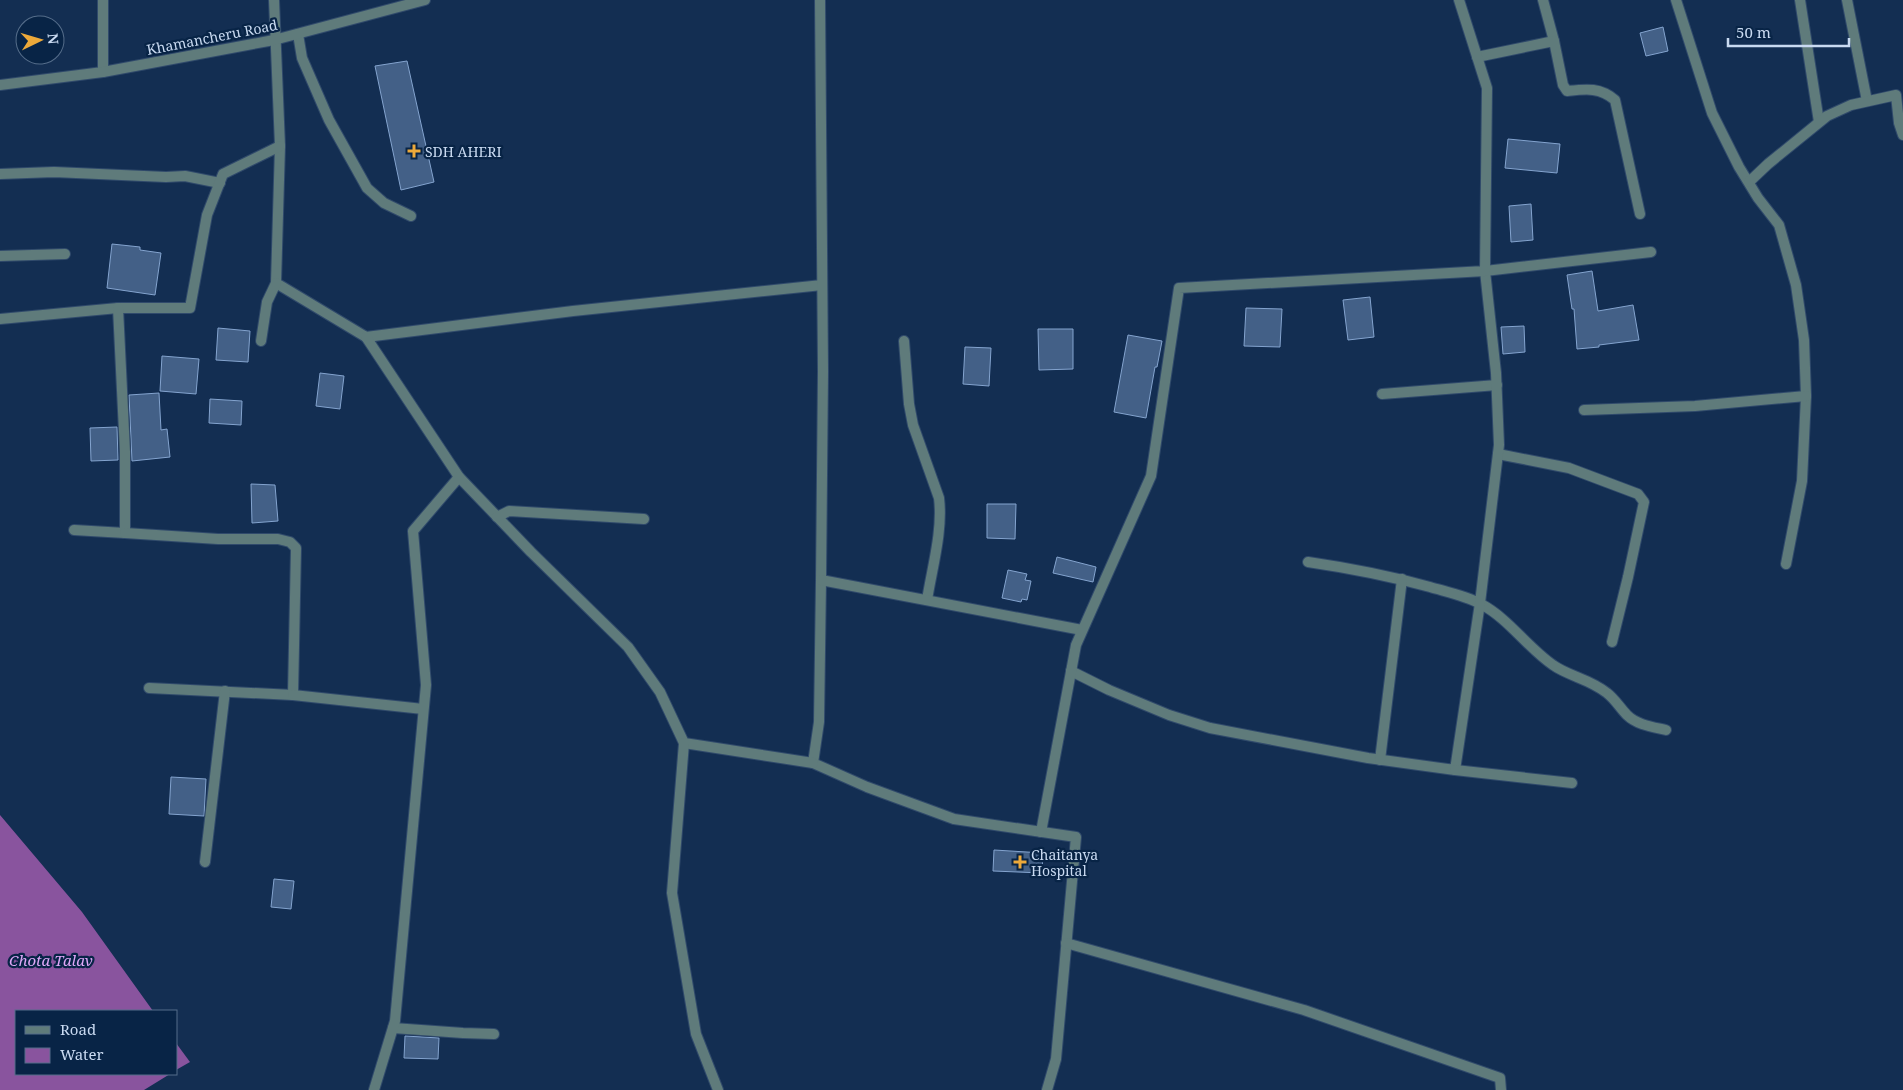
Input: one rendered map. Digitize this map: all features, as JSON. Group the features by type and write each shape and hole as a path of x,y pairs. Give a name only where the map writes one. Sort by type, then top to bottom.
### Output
{"street":[{"path":"103,0 103,72"},
{"path":"261,341 267,302 276,283 280,146 274,40 274,0"},
{"name":"Khamancheru Road","path":"0,85 103,72 274,40 425,0"},
{"path":"813,763 819,722 821,580 822,285 820,0"},
{"path":"1455,770 1480,603 1498,454 1497,385 1486,271 1487,88 1459,0"},
{"path":"1543,0 1563,85 1567,90 1597,89 1607,93 1615,100 1640,214"},
{"path":"1676,0 1712,113 1739,167 1779,225 1796,285 1804,340 1806,396 1802,481 1786,564"},
{"path":"1800,0 1819,122"},
{"path":"1847,0 1867,101"},
{"path":"298,34 302,58 329,120 367,188 384,203 410,216"},
{"path":"1477,57 1554,41"},
{"path":"1749,182 1819,122 1827,116 1851,105 1900,92 1899,123 1903,135"},
{"path":"0,318 118,308 190,308 207,215 223,174 280,146"},
{"path":"0,174 54,172 166,177 185,176 220,183"},
{"path":"1041,832 1076,645 1151,476 1179,288 1486,271 1651,252"},
{"path":"0,256 65,254"},
{"path":"276,283 366,337 459,477 628,647 660,692 684,743 672,894 696,1034 718,1090"},
{"path":"366,337 573,311 822,285"},
{"path":"118,308 126,452 125,532"},
{"path":"904,341 908,404 940,508 940,522 927,600"},
{"path":"1382,394 1497,385"},
{"path":"1584,410 1695,406 1806,396"},
{"path":"1498,454 1569,468 1638,494 1644,502 1612,642"},
{"path":"374,1090 393,1028 397,1001 426,685 413,531 459,477"},
{"path":"497,517 508,511 644,519"},
{"path":"74,530 218,539 278,539 290,542 296,548 293,695"},
{"path":"1308,562 1357,569 1447,592 1480,603 1496,613 1532,648 1555,666 1607,693 1629,717 1638,722 1666,730"},
{"path":"821,580 1082,630"},
{"path":"1380,760 1402,580"},
{"path":"1071,670 1109,690 1169,715 1208,728 1380,760 1572,783"},
{"path":"149,688 293,695 424,709"},
{"path":"204,862 225,691"},
{"path":"684,743 813,763 867,787 954,819 1076,837 1056,1060 1046,1090"},
{"path":"1066,942 1304,1010 1500,1078 1501,1090"},
{"path":"393,1028 494,1034"}],"water":[{"name":"Chota Talav","path":"0,815 82,912 152,1010 15,1010 15,1075 168,1075 144,1090 0,1090"},
{"path":"178,1046 190,1062 178,1069"}],"building":[{"path":"1663,27 1668,51 1646,56 1640,33"},
{"path":"407,61 434,182 401,190 375,66"},
{"path":"1508,139 1560,144 1557,173 1505,168"},
{"path":"1531,204 1533,240 1511,242 1509,206"},
{"path":"112,244 140,247 140,250 161,253 155,295 107,288"},
{"path":"1592,271 1598,311 1633,305 1639,340 1577,349 1574,309 1572,309 1567,275"},
{"path":"1370,297 1374,337 1348,340 1343,300"},
{"path":"1246,308 1282,309 1280,347 1244,346"},
{"path":"1524,326 1525,352 1503,354 1501,327"},
{"path":"218,328 250,331 248,362 216,360"},
{"path":"1038,329 1073,329 1073,369 1039,370"},
{"path":"1128,335 1162,341 1157,367 1155,367 1146,418 1114,412"},
{"path":"965,347 991,348 989,386 963,384"},
{"path":"162,356 199,359 196,394 160,391"},
{"path":"320,373 344,376 340,409 316,406"},
{"path":"159,393 161,430 167,429 170,457 132,461 129,395"},
{"path":"210,399 242,401 241,425 209,423"},
{"path":"117,427 118,460 91,461 90,428"},
{"path":"251,484 275,485 278,521 252,523"},
{"path":"987,504 1016,504 1015,539 987,538"},
{"path":"1057,557 1096,567 1093,582 1053,573"},
{"path":"1008,570 1027,574 1025,580 1031,581 1027,600 1022,599 1021,602 1002,598"},
{"path":"171,777 206,779 204,816 169,814"},
{"path":"994,850 1043,853 1042,873 993,871"},
{"path":"274,879 294,881 291,909 271,907"},
{"path":"405,1036 439,1038 438,1059 404,1058"}],"place":[{"name":"SDH AHERI","path":"414,151"},
{"name":"Chaitanya Hospital","path":"1020,862"}]}
